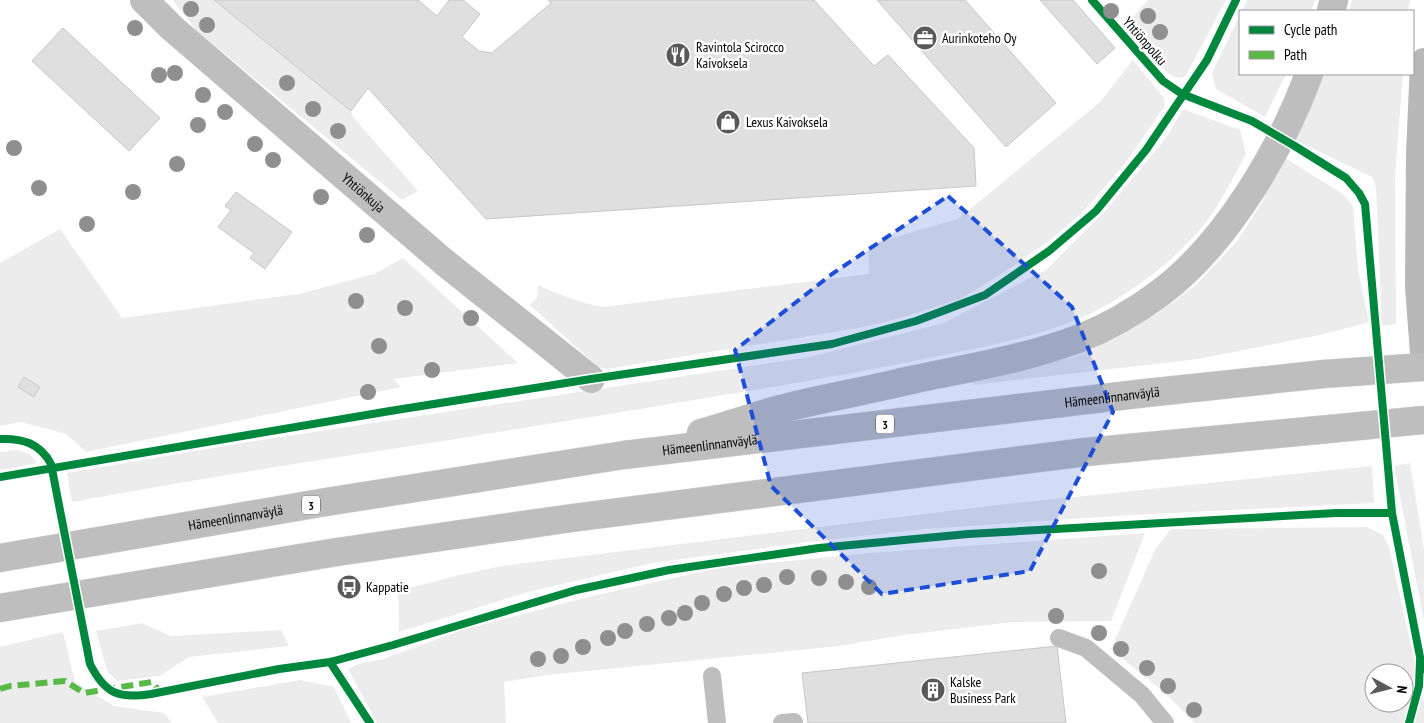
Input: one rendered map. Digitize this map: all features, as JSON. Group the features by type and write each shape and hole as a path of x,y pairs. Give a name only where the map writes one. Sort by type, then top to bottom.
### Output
{"main road":[{"name":"Yhtiönkuja","path":"144,0 172,28 414,237 591,379"},
{"path":"1424,62 1420,154 1419,277 1424,353"},
{"path":"624,455 778,410 1026,355 1079,338 1122,317 1160,293 1196,262 1224,230 1253,186 1279,140 1309,75"},
{"name":"Hämeenlinnanväylä","path":"0,558 326,502 624,455 1136,394 1324,374 1424,367"},
{"path":"0,608 337,552 572,518 1086,452 1424,420"}],"lane":[{"path":"1059,638 1086,648 1142,695 1165,723"},
{"path":"712,676 717,723"}],"highlighted area":[{"path":"948,196 1072,307 1113,412 1030,571 882,594 771,486 735,350 832,274"}],"shaded area":[{"path":"173,0 214,0 351,111 353,117 418,191 402,200 197,31"},
{"path":"1148,0 1226,0 1186,75 1182,78 1171,75 1165,70 1156,61 1159,58 1127,24"},
{"path":"1247,0 1315,0 1311,10 1242,10"},
{"path":"1352,0 1410,0 1408,10 1349,10"},
{"path":"1239,17 1239,75 1286,75 1265,117 1216,89 1212,73"},
{"path":"1133,60 1164,98 1164,107 1124,165 1081,214 1050,240 1009,269 959,300 893,320 858,328 607,369 598,367 530,305 537,298 538,285 569,298 602,307 869,274 868,245 958,219 1100,102"},
{"path":"1324,75 1403,75 1395,175 1396,324 1382,326 1376,188 1372,177 1295,140 1310,110"},
{"path":"1183,109 1240,130 1246,154 1216,208 1192,239 1164,265 1133,289 1100,309 1066,324 996,344 830,377 526,428 242,472 72,502 67,473 261,440 810,357 944,323 1047,269 1107,209 1166,138"},
{"path":"1285,158 1343,194 1353,206 1358,269 1369,322 1320,335 1198,359 973,385 973,380 1075,357 1126,333 1172,303 1197,284 1237,241 1261,204"},
{"path":"60,229 122,318 299,294 374,274 403,258 518,363 393,379 401,387 86,452 66,434 21,422 0,426 0,263"},
{"path":"16,450 30,454 37,463 0,470 0,452"},
{"path":"1410,463 1424,549 1424,621 1394,466"},
{"path":"1372,466 1374,503 1132,515 924,529 808,542 652,563 528,592 399,632 398,591 502,566 1006,504"},
{"path":"1367,527 1383,535 1389,547 1424,703 1424,723 1195,723 1166,694 1111,649 1155,550 1171,529"},
{"path":"1145,533 1111,621 1013,622 904,635 839,646 547,675 504,682 506,723 377,723 348,669 358,664 383,659 462,630 588,597 718,568 870,553"},
{"path":"142,623 171,636 281,630 289,646 189,657 160,676 117,681 107,671 96,631"},
{"path":"63,632 75,682 114,706 164,713 172,723 0,723 0,647"},
{"path":"300,680 334,687 351,723 218,723 202,697"}],"building":[{"path":"214,0 418,0 437,16 449,0 463,0 480,14 462,37 479,51 492,53 551,3 548,0 814,0 874,66 888,55 974,148 976,186 486,219 368,88 351,111"},
{"path":"877,0 965,0 1056,103 1006,147"},
{"path":"1040,0 1073,0 1115,48 1097,64"},
{"path":"63,28 160,118 129,151 32,61"},
{"path":"236,192 292,232 265,269 250,258 254,253 218,227 231,210 225,206"},
{"path":"24,377 40,387 34,397 18,387"},
{"path":"358,588 358,593 343,595 342,590"},
{"name":"Kalske Business Park","path":"1057,646 1066,723 808,723 802,673"}],"marked path":[{"path":"0,689 10,686 65,681 84,693 152,682 160,692"}],"cycle path":[{"name":"Yhtiönpolku","path":"1092,0 1163,81 1182,94 1252,121 1293,145 1346,178 1359,193 1365,204 1392,513 1420,657 1424,669"},
{"path":"0,477 390,411 591,379 832,344 916,321 985,295 1049,251 1096,211 1146,150 1207,60 1236,0"},
{"path":"0,439 30,443 41,451 51,464 90,664 107,688 122,695 130,696 151,694 279,669 330,662 576,590 669,570 819,548 968,534 1336,513 1392,513"},
{"path":"1409,723 1419,686 1420,660"},
{"path":"330,662 370,723"}],"place":[{"name":"Aurinkoteho Oy","path":"925,38"},
{"name":"Ravintola Scirocco Kaivoksela","path":"678,55"},
{"name":"Lexus Kaivoksela","path":"728,122"},
{"name":"Kappatie","path":"349,587"},
{"name":"Kalske Business Park","path":"933,690"}]}
